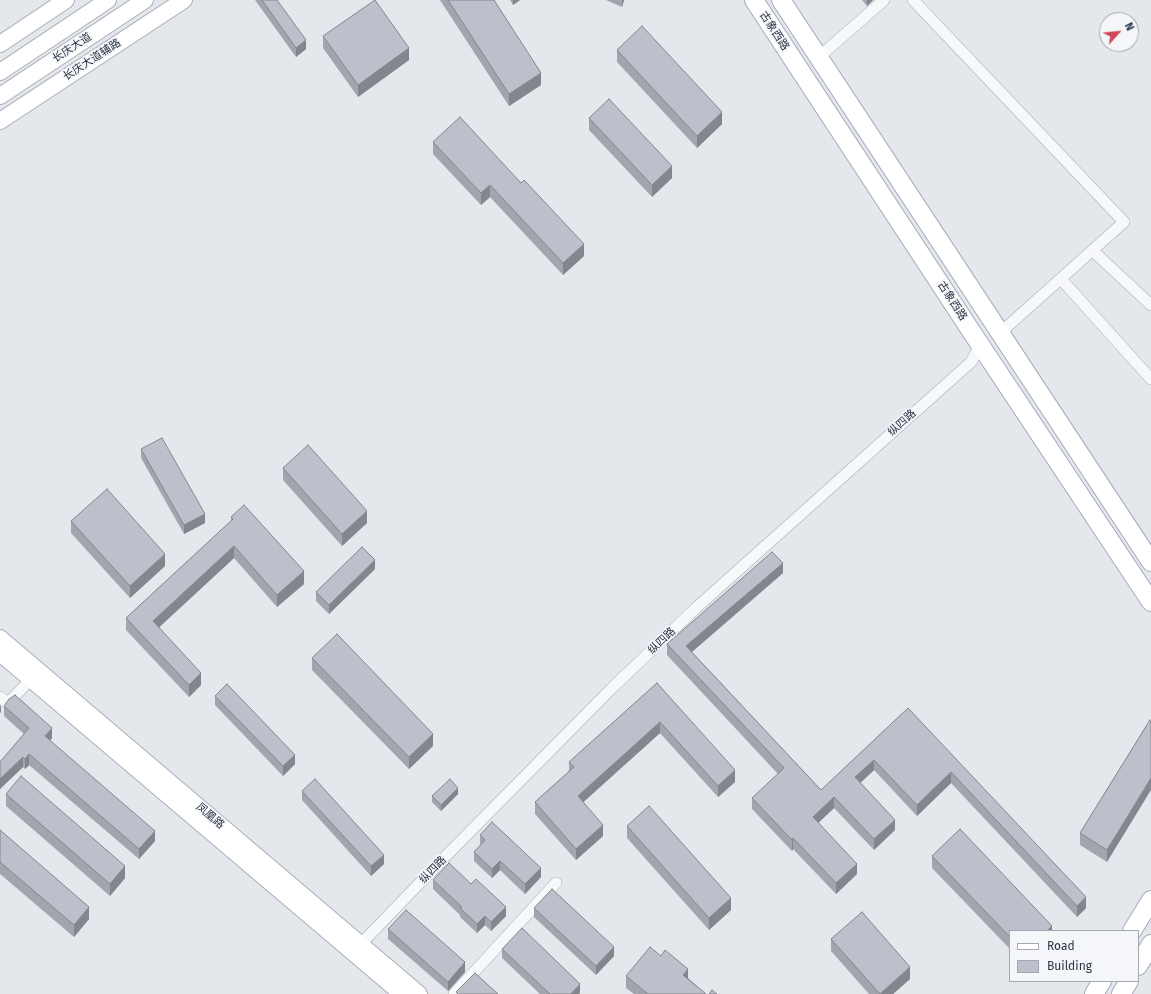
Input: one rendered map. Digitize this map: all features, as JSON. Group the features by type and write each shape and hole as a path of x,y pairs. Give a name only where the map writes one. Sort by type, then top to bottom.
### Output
{"main road":[{"name":"古象西路","path":"754,0 1151,602"},
{"name":"古象西路","path":"781,0 1151,562"},
{"path":"1133,930 1151,900"},
{"path":"1139,964 1151,944"},
{"path":"1094,994 1101,982"},
{"path":"1121,994 1128,982"}],"street":[{"path":"0,44 66,0"},
{"name":"长庆大道","path":"0,72 108,0"},
{"name":"长庆大道","path":"0,96 145,0"},
{"name":"长庆大道辅路","path":"0,121 184,0"},
{"path":"819,57 884,0"},
{"path":"913,0 1124,222 1000,333"},
{"path":"1093,251 1151,305"},
{"path":"1061,279 1151,379"},
{"name":"纵四路","path":"359,950 442,860 611,689 702,603 971,362 978,348 978,341"},
{"name":"纵四路","path":"359,950 617,694 702,614 974,367 985,364 996,368"},
{"name":"凤凰路","path":"0,638 359,950 402,994"},
{"name":"凤凰路","path":"0,653 359,950 419,994"},
{"path":"0,697 8,703 31,679"},
{"path":"454,994 556,883"}],"building":[{"path":"262,0 277,0 306,40 296,48"},
{"path":"375,0 409,48 358,85 323,36"},
{"path":"448,0 494,0 541,73 509,94"},
{"path":"642,26 722,112 697,136 617,50"},
{"path":"609,99 672,166 652,185 589,118"},
{"path":"460,117 521,183 524,180 584,244 563,263 490,185 481,193 433,142"},
{"path":"162,438 205,514 184,525 141,449"},
{"path":"308,445 367,511 342,534 283,468"},
{"path":"107,489 165,554 130,586 71,521"},
{"path":"244,505 304,571 277,595 234,546 153,621 201,673 189,685 126,618 233,519 231,517"},
{"path":"362,547 375,560 329,605 316,592"},
{"path":"772,552 783,563 686,646 821,790 908,708 1086,897 1077,906 951,772 917,805 874,760 855,777 895,820 874,839 834,797 813,817 857,864 836,883 752,798 784,768 667,644"},
{"path":"337,634 433,734 409,757 312,658"},
{"path":"657,683 735,770 718,786 660,722 578,796 603,825 576,849 535,802 574,767 569,762"},
{"path":"227,684 295,755 283,766 215,696"},
{"path":"15,695 52,728 45,736 155,831 139,849 29,754 25,759 23,757 0,779 0,762 29,728 4,706 9,699"},
{"path":"1150,720 1151,778 1107,850 1080,833"},
{"path":"21,776 125,866 110,884 6,794"},
{"path":"315,779 384,855 371,866 302,791"},
{"path":"450,779 458,788 441,805 432,796"},
{"path":"649,806 731,898 709,918 627,826"},
{"path":"492,822 541,868 525,884 500,861 492,869 474,852 485,840 480,835"},
{"path":"960,829 1052,926 1048,930 1009,930 1009,936 932,856"},
{"path":"0,830 89,907 74,925 0,862"},
{"path":"449,863 471,884 476,879 506,907 491,922 485,916 477,924 460,908 462,907 433,880"},
{"path":"552,889 614,947 596,966 534,908"},
{"path":"406,910 465,962 448,982 388,929"},
{"path":"862,912 910,967 880,994 831,939"},
{"path":"522,928 580,984 571,994 550,994 502,949"},
{"path":"650,947 661,956 665,950 688,969 683,975 706,994 648,994 626,976"},
{"path":"475,973 498,994 458,994 456,992"},
{"path":"712,990 717,994 709,994"}]}
